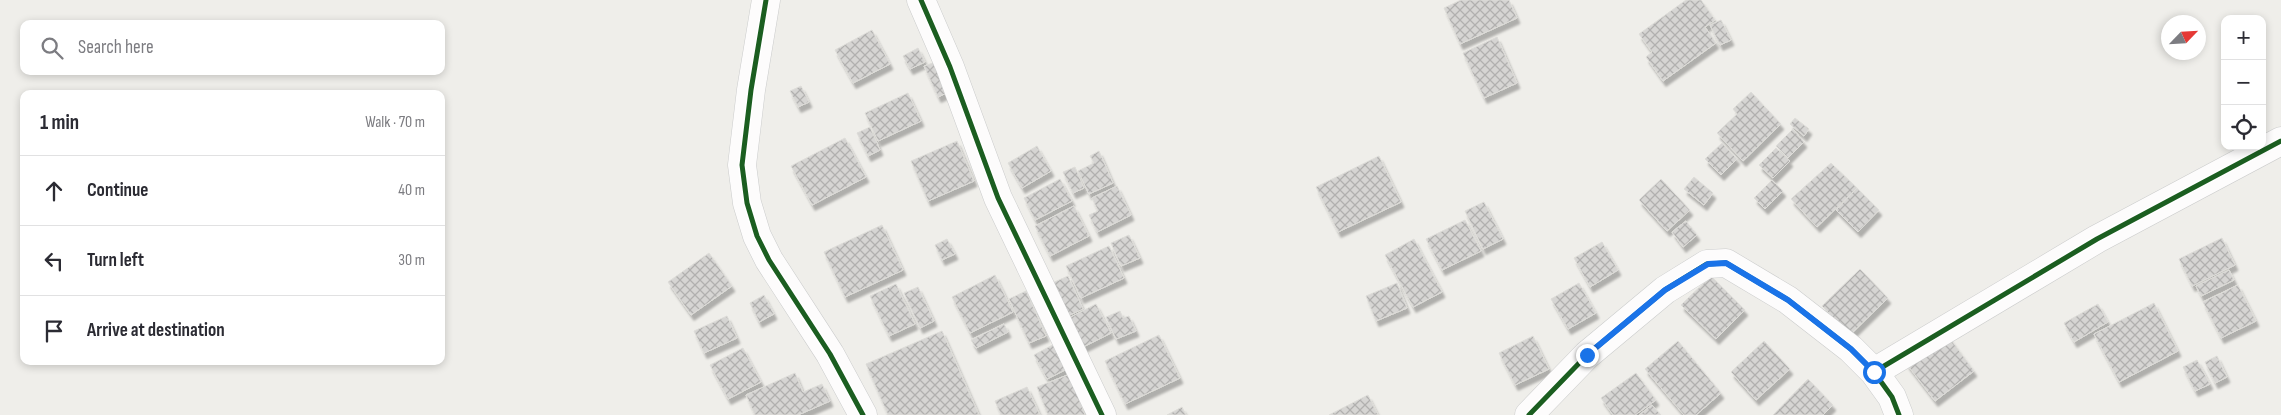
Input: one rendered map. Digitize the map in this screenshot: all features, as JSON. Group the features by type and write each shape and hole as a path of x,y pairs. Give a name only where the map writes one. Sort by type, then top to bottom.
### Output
{"street":[{"path":"766,0 751,90 742,165 747,203 757,236 769,260 830,354 863,415"},
{"path":"921,0 953,76 998,198 1102,415"},
{"path":"1874,372 2097,239 2281,141"},
{"path":"1529,415 1587,355 1665,290 1708,264 1726,263 1788,300 1851,349 1874,372 1892,397 1899,415"}],"building":[{"path":"1461,0 1509,0 1517,18 1460,44 1444,8"},
{"path":"1686,0 1701,0 1715,20 1705,27 1716,43 1663,81 1646,57 1652,52 1639,34"},
{"path":"1721,20 1731,40 1720,45 1710,25"},
{"path":"872,30 890,64 853,83 835,50"},
{"path":"1497,37 1517,83 1484,98 1463,53"},
{"path":"918,48 925,62 910,69 903,56"},
{"path":"936,62 949,92 938,97 924,66"},
{"path":"801,86 809,102 798,107 790,91"},
{"path":"1751,92 1781,124 1743,161 1717,133 1737,114 1733,109"},
{"path":"908,93 921,121 878,141 865,113"},
{"path":"1795,118 1809,129 1804,136 1790,124"},
{"path":"870,127 880,150 868,156 857,133"},
{"path":"1793,129 1804,142 1788,158 1776,146"},
{"path":"845,138 866,177 812,205 791,166"},
{"path":"957,141 974,181 928,201 911,161"},
{"path":"1722,143 1737,159 1721,175 1705,159"},
{"path":"1037,146 1051,171 1022,188 1008,163"},
{"path":"1776,148 1790,161 1773,178 1759,165"},
{"path":"1099,151 1113,183 1089,194 1078,171 1094,163 1090,156"},
{"path":"1379,156 1401,202 1338,232 1316,187"},
{"path":"1831,163 1857,188 1817,227 1791,199"},
{"path":"1075,167 1084,188 1073,193 1063,172"},
{"path":"1694,177 1713,193 1704,205 1684,189"},
{"path":"1060,179 1072,201 1035,220 1024,198"},
{"path":"1661,179 1690,210 1667,231 1639,200"},
{"path":"1772,180 1783,191 1765,209 1754,198"},
{"path":"1117,186 1131,215 1097,232 1089,215 1098,211 1092,198"},
{"path":"1857,188 1879,210 1858,232 1836,210"},
{"path":"1484,202 1503,239 1483,249 1465,211"},
{"path":"1074,206 1089,236 1050,256 1035,226"},
{"path":"1465,220 1481,251 1442,270 1426,239"},
{"path":"1686,221 1697,235 1683,247 1672,232"},
{"path":"882,225 903,270 845,297 824,252"},
{"path":"1129,235 1140,258 1121,266 1111,243"},
{"path":"2222,238 2235,265 2192,286 2179,259"},
{"path":"947,239 955,254 942,260 935,245"},
{"path":"1414,239 1442,292 1413,307 1385,255"},
{"path":"1602,242 1618,270 1590,287 1574,258"},
{"path":"1109,246 1124,278 1081,298 1066,266"},
{"path":"709,253 732,286 691,315 668,282"},
{"path":"1860,269 1888,298 1850,335 1822,306"},
{"path":"2229,270 2234,280 2201,296 2196,286"},
{"path":"995,275 1013,312 970,333 952,297"},
{"path":"1068,276 1083,309 1065,317 1050,284"},
{"path":"1711,276 1745,310 1716,339 1681,305"},
{"path":"1397,283 1407,308 1376,321 1366,296"},
{"path":"1579,283 1596,313 1568,329 1551,299"},
{"path":"896,284 915,324 889,336 870,296"},
{"path":"2238,285 2256,321 2221,338 2203,302"},
{"path":"918,287 934,321 920,328 904,293"},
{"path":"1026,291 1046,336 1029,343 1009,299"},
{"path":"764,295 774,314 759,322 750,303"},
{"path":"2154,303 2178,351 2119,382 2094,334"},
{"path":"1096,304 1111,333 1079,349 1065,320"},
{"path":"2098,304 2108,322 2074,342 2064,323"},
{"path":"1120,311 1123,318 1129,316 1136,331 1116,339 1106,317"},
{"path":"727,316 737,338 704,353 694,331"},
{"path":"1004,324 1008,332 976,348 971,340"},
{"path":"942,331 979,415 888,415 866,364"},
{"path":"1946,333 1974,371 1935,401 1906,363"},
{"path":"1159,335 1180,378 1125,404 1105,361"},
{"path":"1533,336 1549,369 1515,385 1499,353"},
{"path":"1678,341 1721,393 1696,415 1684,415 1645,369"},
{"path":"1764,341 1790,369 1756,400 1731,372"},
{"path":"1058,342 1071,367 1047,379 1034,355"},
{"path":"743,348 761,382 728,399 710,365"},
{"path":"2217,356 2227,377 2215,383 2205,362"},
{"path":"2197,360 2210,384 2195,391 2183,367"},
{"path":"795,373 803,392 822,384 830,401 798,415 755,415 746,395"},
{"path":"1636,373 1656,400 1635,415 1613,415 1601,398"},
{"path":"1070,374 1085,415 1048,415 1037,387"},
{"path":"1808,379 1833,405 1823,415 1773,415"},
{"path":"1027,387 1040,415 1001,415 995,401"},
{"path":"1368,395 1378,415 1329,415"},
{"path":"1652,405 1661,415 1639,415"},
{"path":"1182,407 1186,415 1167,415"}],"cycle path":[{"path":"766,0 751,90 742,165 747,203 757,236 769,260 830,354 863,415"},
{"path":"921,0 950,67 998,198 1102,415"},
{"path":"1874,372 2097,239 2281,141"},
{"path":"1529,415 1587,355 1665,290 1707,264 1726,263 1788,300 1851,349 1874,372 1892,397 1899,415"}],"route":[{"path":"1587,355 1665,290 1708,264 1726,263 1788,300 1851,349 1874,372"}]}
